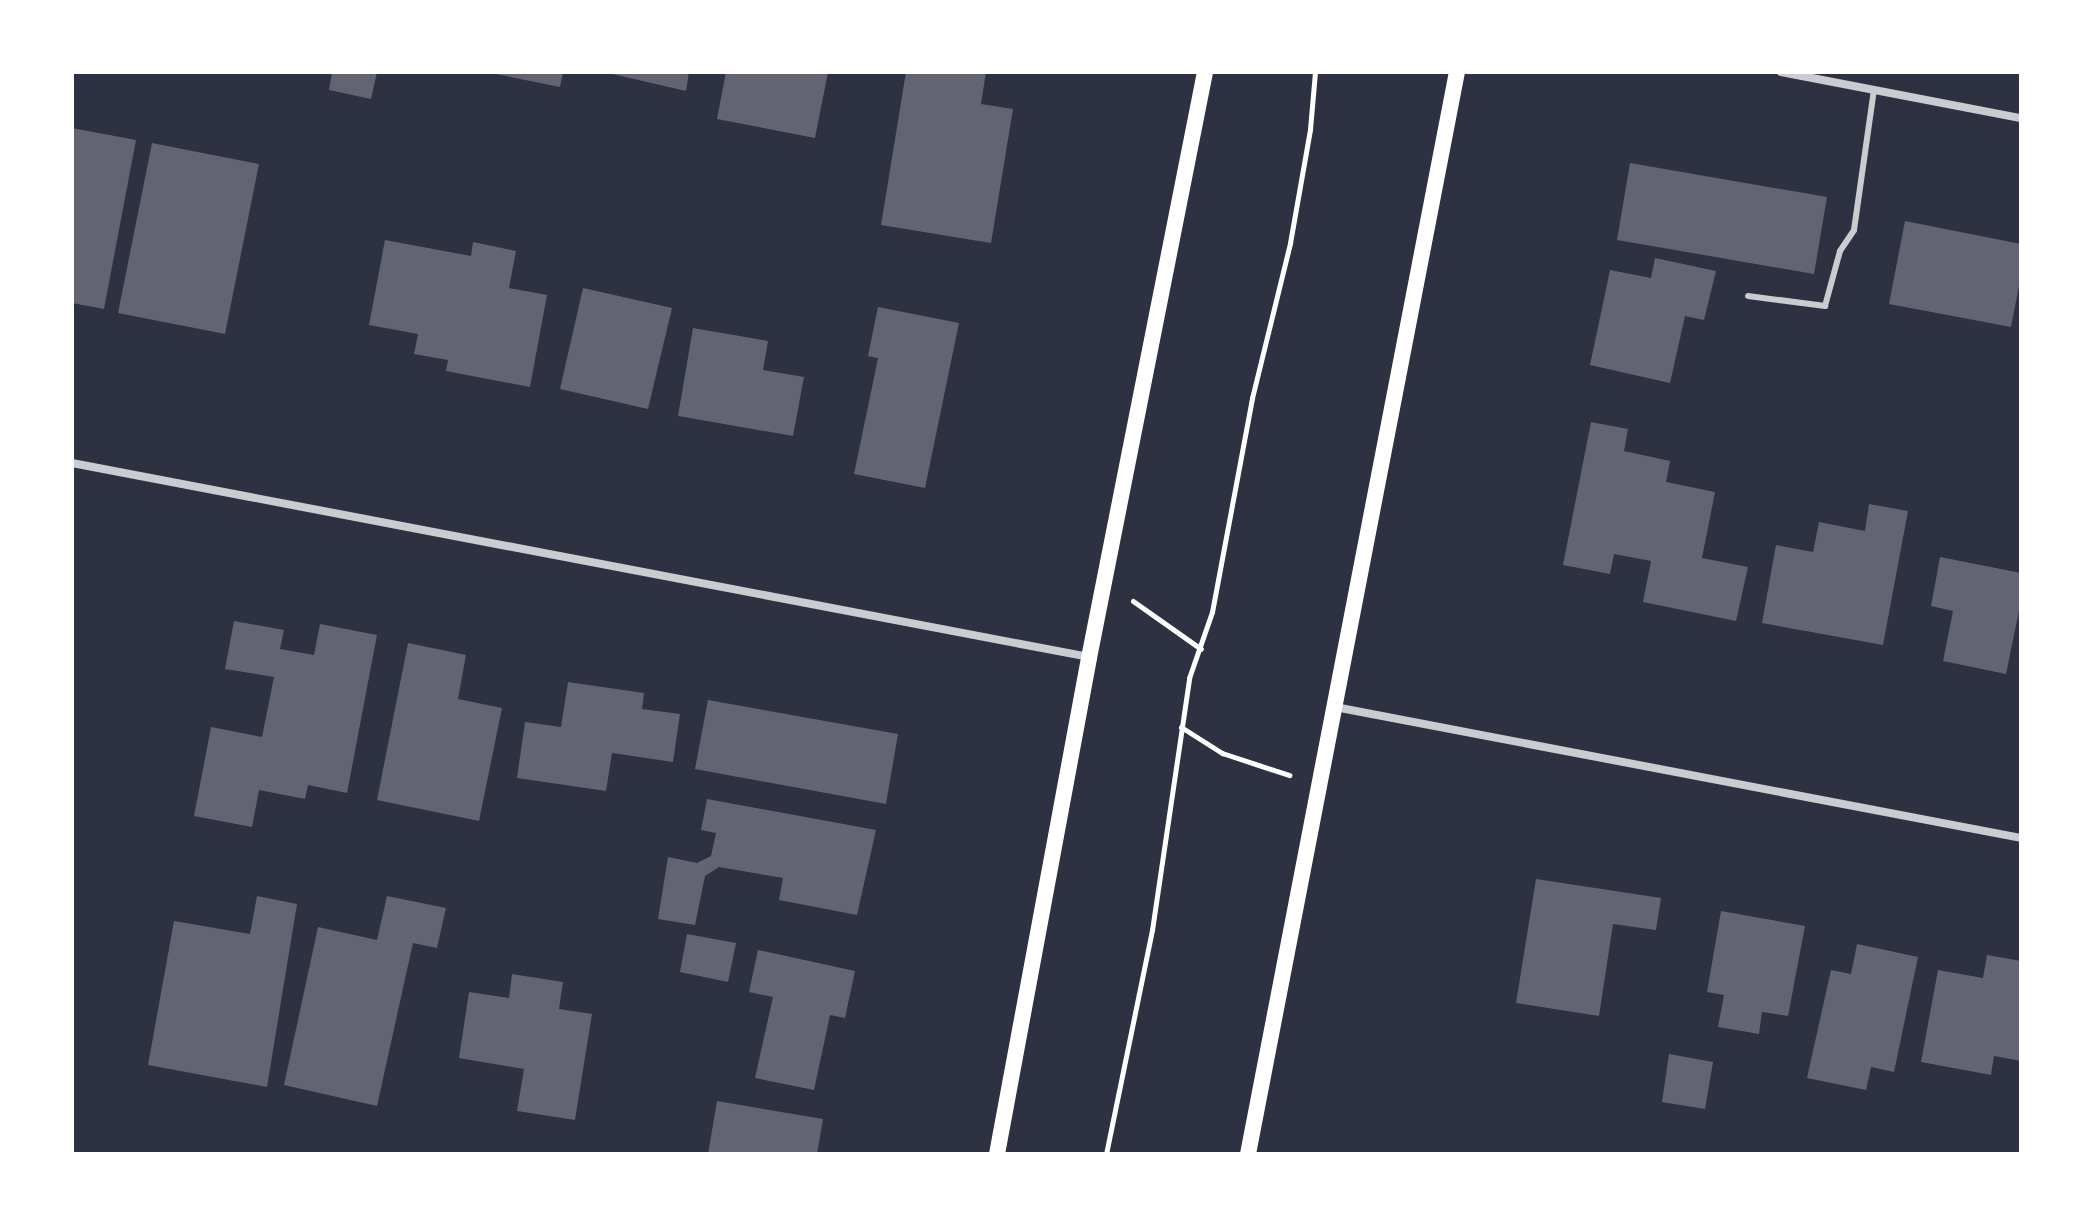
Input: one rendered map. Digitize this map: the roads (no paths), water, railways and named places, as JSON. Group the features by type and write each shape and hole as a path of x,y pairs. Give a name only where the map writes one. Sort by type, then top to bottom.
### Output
{"main road":[{"path":"997,1154 1089,658 1205,72"},
{"path":"1248,1154 1457,72"}],"street":[{"path":"1781,72 2021,118"},
{"path":"72,463 1089,658"},
{"path":"1335,707 2021,838"}],"lane":[{"path":"1748,296 1825,306 1840,251 1854,230 1874,90"}]}
